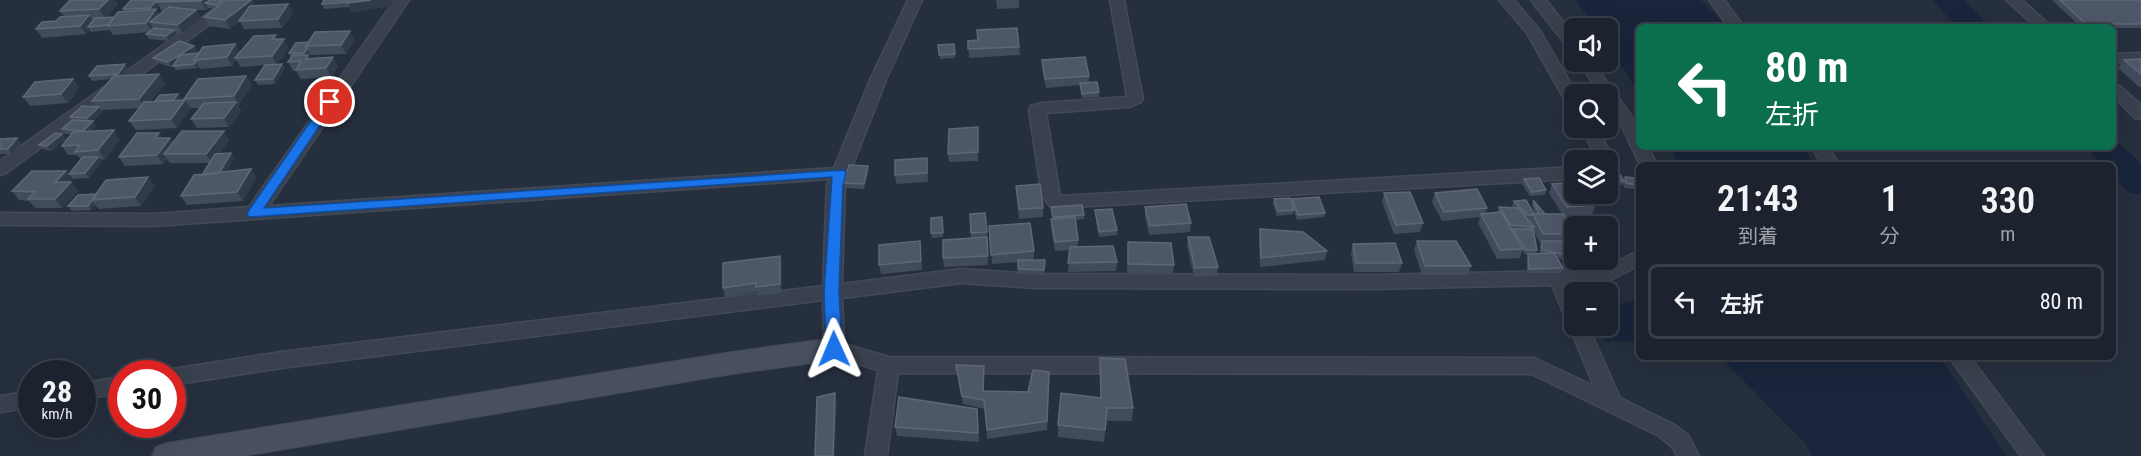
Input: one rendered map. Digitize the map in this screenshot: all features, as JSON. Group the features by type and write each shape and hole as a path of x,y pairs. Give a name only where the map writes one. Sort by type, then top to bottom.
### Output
{"street":[{"path":"0,169 7,159 236,0"},
{"path":"254,214 402,0"},
{"path":"834,349 832,293 836,185 915,0"},
{"path":"1118,0 1135,99 1129,102 1037,110 1051,197 1056,202 1564,174"},
{"path":"1506,0 1533,31 1564,85"},
{"path":"1538,0 1564,33"},
{"path":"1716,0 1735,24"},
{"path":"2013,0 2041,24"},
{"path":"2116,58 2141,58"},
{"path":"1593,72 1629,124 1636,139"},
{"path":"2116,91 2141,114"},
{"path":"0,219 154,220 840,173"},
{"path":"186,375 282,360 961,276 1070,281 1373,282 1558,278 1610,273 1636,258"},
{"path":"1558,278 1564,292"},
{"path":"1583,336 1612,403"},
{"path":"167,456 732,363 834,349 889,365 1534,366 1666,430 1680,441 1688,456"},
{"path":"1961,360 2033,456"},
{"path":"876,456 889,365"},
{"path":"0,404 18,401"}],"water":[{"path":"1575,0 1700,0 1723,24 1636,24 1636,89 1618,59 1618,18 1589,18"},
{"path":"1673,150 1805,150 1813,162 1677,162"},
{"path":"1636,300 1636,342 1604,341 1602,336 1618,336 1618,304"},
{"path":"1723,360 1942,360 2006,456 1813,456 1804,442"}],"building":[{"path":"70,0 108,0 99,9 60,11"},
{"path":"131,0 157,0 150,8 123,9"},
{"path":"158,0 202,0 156,2"},
{"path":"210,0 223,0 216,5 205,3"},
{"path":"226,0 251,0 225,20 204,17"},
{"path":"324,0 350,0 322,4"},
{"path":"350,0 371,0 348,3"},
{"path":"2060,0 2141,0 2141,24 2086,24"},
{"path":"288,4 278,19 239,21 250,6"},
{"path":"169,7 196,10 177,25 150,22"},
{"path":"156,9 146,23 108,26 118,12"},
{"path":"89,15 80,26 36,29 42,22 56,21 60,17"},
{"path":"114,17 108,25 88,27 95,18"},
{"path":"154,28 174,30 166,36 146,34"},
{"path":"1017,28 1019,47 968,49 968,41 978,40 977,30"},
{"path":"350,31 341,45 306,46 315,32"},
{"path":"276,35 272,39 284,39 272,56 235,58 254,36"},
{"path":"179,41 194,46 168,62 153,58"},
{"path":"309,42 304,53 289,53 296,43"},
{"path":"235,44 227,57 194,60 203,47"},
{"path":"954,44 955,54 939,55 938,45"},
{"path":"199,53 194,64 173,66 180,55"},
{"path":"293,55 308,55 306,59 333,57 326,68 296,70 301,61 288,62"},
{"path":"1085,57 1089,76 1045,79 1042,60"},
{"path":"2141,59 2141,74 2124,60"},
{"path":"125,64 118,74 89,76 97,66"},
{"path":"282,64 273,79 255,80 265,65"},
{"path":"159,74 139,99 92,101 114,76"},
{"path":"246,76 234,96 184,99 198,79"},
{"path":"73,79 61,94 23,97 35,82"},
{"path":"1097,82 1099,92 1082,94 1080,83"},
{"path":"178,94 173,100 155,101 160,95"},
{"path":"185,100 171,119 129,121 144,102"},
{"path":"236,102 224,118 191,119 204,103"},
{"path":"82,106 99,107 87,118 70,117"},
{"path":"72,120 93,121 83,131 62,129"},
{"path":"978,127 978,152 948,154 949,129"},
{"path":"114,130 98,150 75,152 80,145 62,146 73,132"},
{"path":"182,131 224,131 206,154 164,154"},
{"path":"55,133 62,134 47,146 39,145"},
{"path":"137,133 159,133 155,138 170,138 157,155 119,157"},
{"path":"17,138 8,149 0,149 0,139"},
{"path":"231,153 219,173 202,175 215,154"},
{"path":"83,157 98,157 85,173 69,174"},
{"path":"927,158 927,173 895,175 895,160"},
{"path":"849,165 868,166 864,184 844,183"},
{"path":"251,169 237,192 181,196 194,175"},
{"path":"32,171 66,171 55,182 71,182 55,199 28,199 35,192 12,191"},
{"path":"1619,173 1624,181 1618,181"},
{"path":"148,177 135,197 92,200 106,180"},
{"path":"1625,177 1636,178 1636,185 1626,183"},
{"path":"1539,178 1546,190 1532,192 1524,179"},
{"path":"1564,183 1564,202 1552,184"},
{"path":"1040,184 1043,208 1019,209 1016,186"},
{"path":"1477,189 1487,208 1444,212 1435,193"},
{"path":"1410,192 1423,223 1396,225 1384,193"},
{"path":"97,194 88,206 68,206 78,195"},
{"path":"1319,197 1325,213 1298,215 1292,199"},
{"path":"1290,198 1294,210 1278,211 1274,199"},
{"path":"1526,200 1534,214 1532,215 1527,215 1514,201"},
{"path":"1533,200 1545,214 1539,214"},
{"path":"1186,204 1191,223 1150,226 1145,207"},
{"path":"1565,204 1596,205 1567,207"},
{"path":"1082,205 1084,215 1053,217 1051,207"},
{"path":"1499,207 1518,208 1534,227 1511,225"},
{"path":"1112,209 1117,230 1099,232 1095,210"},
{"path":"1501,212 1523,249 1500,250 1481,214"},
{"path":"985,213 987,232 971,233 970,214"},
{"path":"1533,214 1563,214 1565,216 1564,234 1543,234"},
{"path":"942,217 943,233 931,233 931,218"},
{"path":"1075,217 1078,240 1055,242 1051,219"},
{"path":"1030,223 1034,251 991,255 989,226"},
{"path":"1260,229 1303,232 1327,251 1261,258"},
{"path":"1513,229 1533,229 1537,250 1526,250"},
{"path":"987,237 988,256 943,258 943,240"},
{"path":"1188,237 1209,237 1218,267 1195,268"},
{"path":"920,241 921,261 879,265 879,245"},
{"path":"1417,241 1456,241 1471,266 1425,266"},
{"path":"1542,241 1561,241 1564,244 1564,255 1542,250"},
{"path":"1128,242 1171,243 1174,265 1128,264"},
{"path":"1395,243 1402,263 1356,263 1353,244"},
{"path":"1113,246 1117,262 1068,263 1070,247"},
{"path":"1554,253 1563,268 1529,269 1528,254"},
{"path":"780,256 780,284 756,287 756,283 723,288 723,263"},
{"path":"1018,260 1045,260 1044,270 1018,269"},
{"path":"1100,358 1125,359 1133,408 1107,408 1105,430 1058,425 1061,393 1101,398"},
{"path":"956,365 984,366 983,391 1028,392 1033,370 1049,372 1047,421 987,430 984,400 962,396"},
{"path":"835,393 833,456 815,456 817,397"},
{"path":"899,397 977,409 978,433 895,427"}],"waterway":[{"path":"1947,0 1972,24"},
{"path":"2106,150 2141,183"}],"route":[{"path":"330,102 254,214 840,173 836,185 832,291 834,349"}]}
